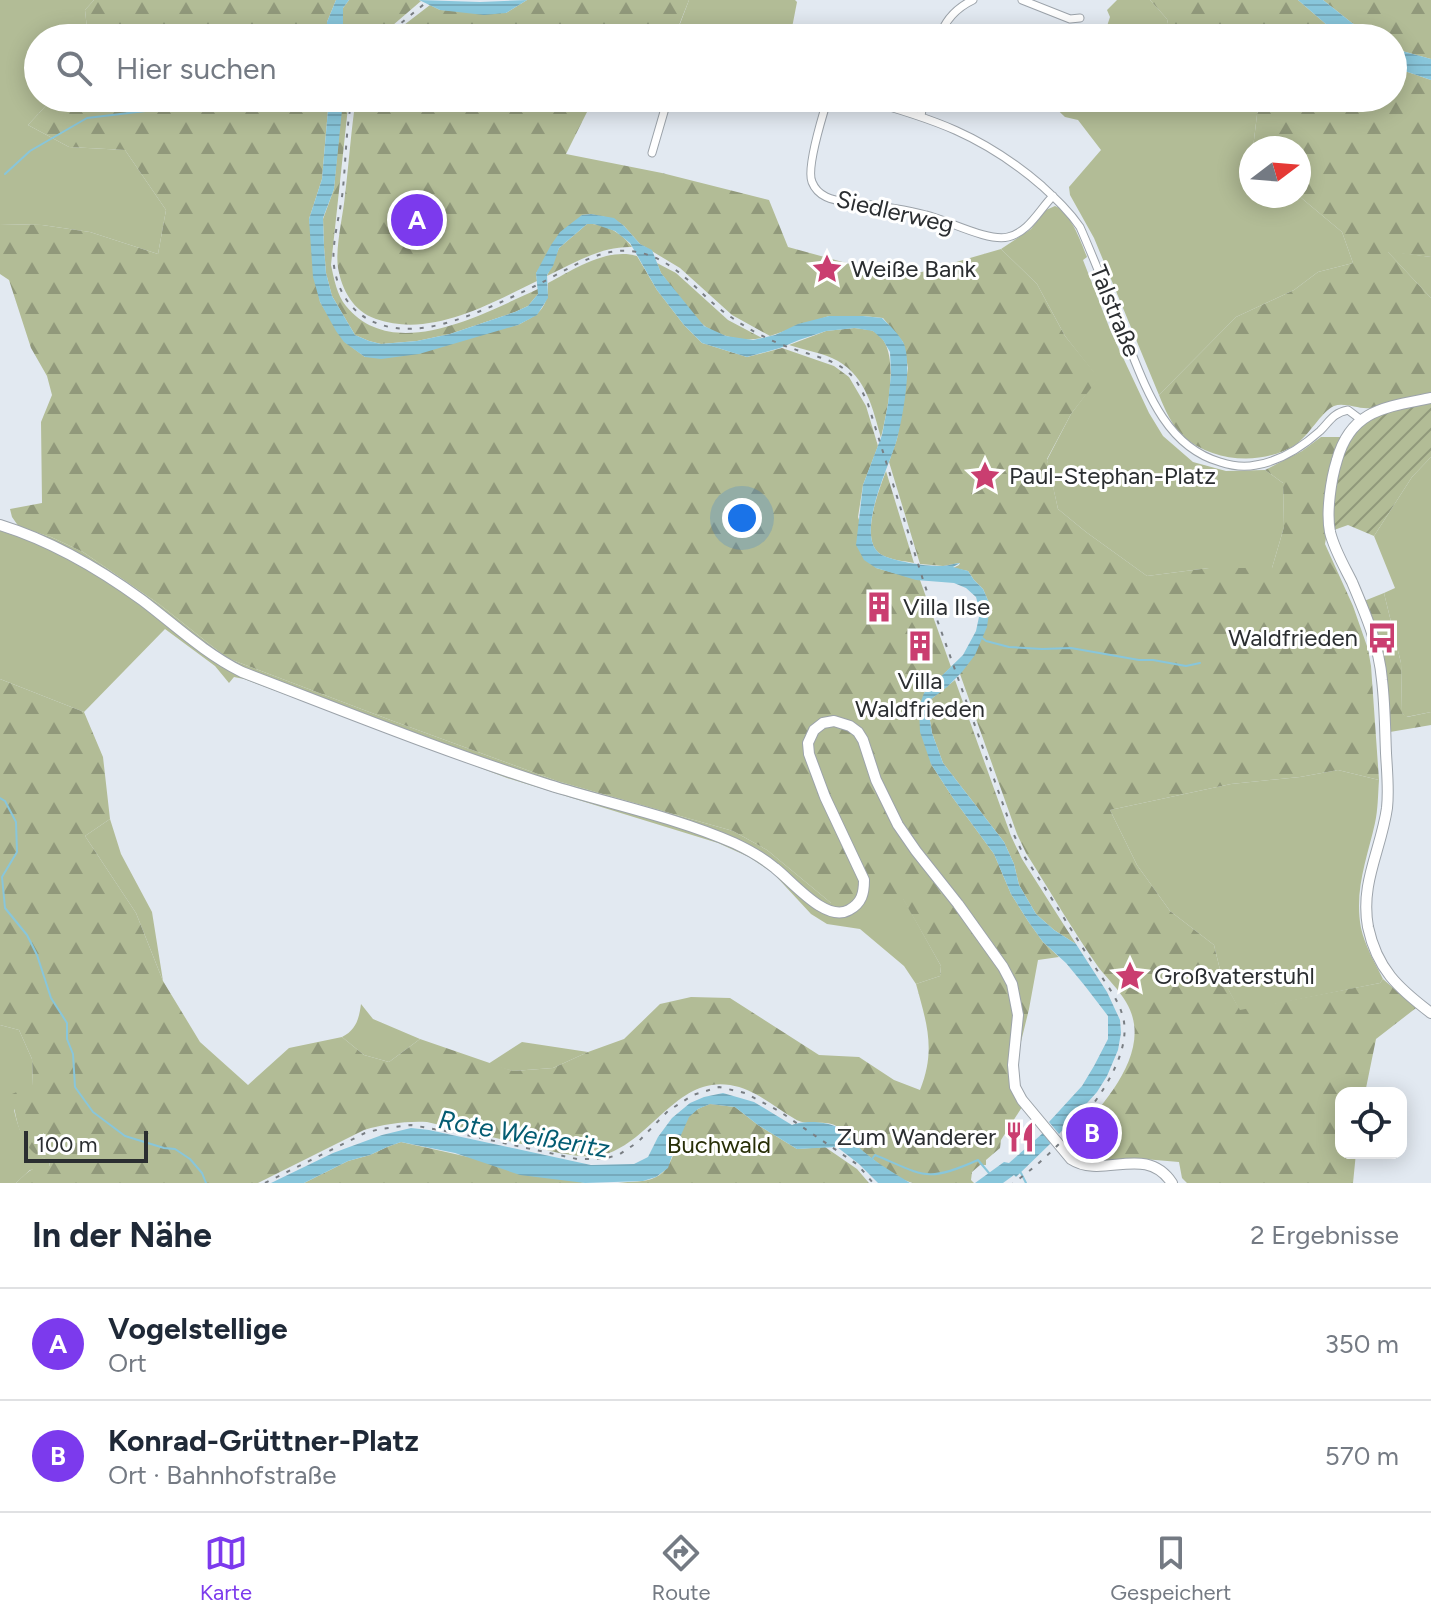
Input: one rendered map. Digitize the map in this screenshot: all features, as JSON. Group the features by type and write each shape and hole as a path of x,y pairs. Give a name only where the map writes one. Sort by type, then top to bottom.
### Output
{"street":[{"path":"946,24 961,6 973,0"},
{"path":"1022,0 1070,19 1080,18"},
{"path":"652,153 664,112"},
{"name":"Siedlerweg","path":"824,112 810,179 817,191 830,199 915,212 995,238 1009,237 1023,230 1053,196"},
{"name":"Talstraße","path":"907,112 975,138 1018,165 1069,211 1080,227 1150,397 1170,427 1187,445 1210,459 1235,467 1257,465 1299,449 1340,412 1348,410 1360,419"},
{"path":"921,116 922,112"},
{"path":"1431,398 1379,409 1360,419 1346,437 1337,459 1329,509 1333,543 1370,624 1383,682 1387,804 1366,892 1369,930 1385,971 1403,992 1431,1013"},
{"path":"0,525 51,544 82,561 141,600 220,661 242,672 478,761 736,844 762,858 812,901 835,914 843,913 859,903 864,894 864,880 815,774 808,743 814,730 823,723 834,721 850,726 863,740 876,780 898,825 958,904 1012,984 1018,1015 1014,1079 1022,1100 1071,1159 1078,1163 1096,1166 1149,1165 1160,1169 1172,1183"}],"green space":[{"path":"0,0 94,0 85,10 86,24 24,24 24,112 40,112 28,125 69,147 125,150 166,210 158,254 90,232 42,225 0,224"},
{"path":"94,0 336,0 327,24 86,24 85,10"},
{"path":"349,0 421,1 394,24 343,24 343,8"},
{"path":"527,0 689,0 680,24 405,24 430,5 440,10 506,13"},
{"path":"689,0 797,2 793,24 680,24"},
{"path":"1117,0 1150,0 1168,24 1108,24 1110,17 1107,10"},
{"path":"1150,0 1298,0 1326,24 1168,24"},
{"path":"1323,0 1431,0 1431,59 1407,52 1407,24 1352,23"},
{"path":"1407,72 1431,80 1431,257 1388,252 1431,298 1431,393 1371,408 1334,406 1295,445 1268,456 1223,456 1209,452 1184,437 1166,412 1159,395 1236,317 1294,290 1318,272 1353,263 1342,232 1311,206 1311,136 1254,136 1257,112 1407,112"},
{"path":"40,112 328,112 322,179 309,219 320,302 345,342 365,357 518,325 541,310 548,283 591,261 626,254 637,256 657,290 702,343 747,357 782,348 834,366 849,377 866,406 878,446 863,485 858,517 876,568 920,580 951,667 924,693 931,764 994,854 1011,894 1028,921 1059,957 1038,960 1010,1087 1022,1107 1001,1140 1000,1148 986,1160 986,1165 980,1165 972,1172 971,1180 974,1183 907,1181 873,1160 835,1125 800,1122 748,1090 730,1085 712,1085 680,1099 622,1147 596,1156 562,1153 427,1122 411,1122 364,1130 258,1183 16,1183 31,1170 50,1166 49,1161 27,1145 14,1109 12,1094 33,1085 32,1059 19,1030 0,1025 0,679 84,712 103,757 110,819 85,836 136,913 163,981 200,1042 248,1085 289,1048 342,1037 364,1055 389,1062 420,1039 513,1071 553,1068 624,1039 660,1004 691,997 730,998 819,1055 859,1057 894,1080 920,1090 929,1049 916,984 940,976 941,966 903,899 874,906 860,892 850,903 831,903 767,850 733,831 557,781 227,658 159,604 83,552 19,527 10,509 42,503 41,422 52,395 47,376 31,348 9,280 0,274 0,224 42,225 90,232 158,254 166,210 125,150 69,147 28,125"},
{"path":"341,112 347,112 331,265 338,292 346,306 366,323 389,331 414,333 467,320 538,289 538,294 528,306 515,312 450,334 381,344 355,335 332,296 326,273 323,219 334,189"},
{"path":"354,112 587,112 566,154 662,173 769,200 788,247 901,278 1001,249 1037,284 1065,336 1099,378 1071,414 1047,459 1058,509 1147,576 1209,568 1272,568 1284,527 1283,483 1265,470 1302,451 1321,437 1342,437 1325,544 1353,606 1368,649 1379,780 1338,770 1231,784 1110,810 1137,865 1170,911 1214,945 1222,978 1240,1010 1380,983 1383,979 1416,1008 1376,1039 1366,1087 1335,1087 1335,1159 1355,1159 1353,1183 1187,1183 1182,1178 1179,1162 1132,1158 1094,1164 1069,1148 1122,1075 1134,1039 1133,1020 1126,1002 1089,954 1026,853 960,674 990,605 983,589 968,571 953,568 960,563 943,566 920,564 889,462 897,439 908,368 903,342 883,318 829,316 770,336 732,315 680,268 640,244 614,219 591,214 582,215 536,273 537,281 458,316 438,322 396,324 368,315 350,299 338,268 338,241"},
{"path":"1060,112 1257,112 1254,136 1239,136 1239,208 1311,206 1342,232 1353,263 1318,272 1294,290 1236,317 1159,395 1094,238 1070,195 1069,187 1101,150 1078,120 1065,117"},
{"path":"1055,206 1070,220 1078,236 1087,257 1083,260 1111,332 1163,436 1193,462 1226,471 1265,470 1283,483 1284,527 1272,568 1209,568 1147,576 1058,509 1047,460 1071,414 1098,378 1065,336 1037,284 1001,249 1031,229 1046,210"},
{"path":"587,224 612,230 632,247 599,252 547,276 559,248"},
{"path":"1387,251 1431,257 1431,298"},
{"path":"657,263 676,273 728,320 762,338 733,338 706,327 676,293"},
{"path":"854,328 873,331 888,350 890,380 881,438 867,395 848,368 827,356 789,345 826,331"},
{"path":"1431,401 1431,457 1412,477 1374,536 1348,525 1334,530 1337,474 1353,434 1377,415"},
{"path":"1431,457 1431,712 1406,717 1402,713 1401,663 1384,593 1395,588 1374,536 1412,477"},
{"path":"886,471 914,563 882,555 872,539 872,515"},
{"path":"0,521 51,537 83,552 159,604 227,658 557,781 733,831 767,850 831,903 860,892 903,898 941,966 940,976 916,984 904,966 860,929 827,924 811,914 773,873 749,857 718,843 507,778 244,679 234,677 229,683 215,666 165,629 84,712 0,679"},
{"path":"1384,593 1401,663 1402,713 1407,717 1431,712 1431,725 1390,732 1381,643 1364,601"},
{"path":"955,680 1011,836 1022,859 1076,944 1036,914 1019,885 1004,842 943,763 932,733 928,708 930,700"},
{"path":"1338,770 1379,780 1376,818 1360,888 1359,914 1365,941 1383,979 1380,983 1240,1011 1222,978 1214,945 1170,911 1137,865 1110,810 1231,784"},
{"path":"110,819 121,854 152,912 163,981 136,913 85,836"},
{"path":"361,1004 373,1019 420,1039 389,1062 364,1055 342,1037 356,1024"},
{"path":"0,1025 19,1030 32,1059 33,1086 14,1110 25,1140 49,1161 50,1167 30,1170 16,1183 0,1183"},
{"path":"522,1042 588,1052 553,1068 513,1071 488,1064"},
{"name":"Buchwald","path":"710,1104 735,1107 797,1149 825,1147 857,1169 869,1183 618,1183 647,1180 663,1172 672,1158 688,1117"},
{"path":"401,1142 585,1183 304,1183 348,1161"}],"water":[{"path":"336,0 349,0 343,8 343,24 327,22"},
{"path":"419,0 527,0 506,13 484,15 440,10"},
{"path":"1298,0 1323,0 1354,24 1326,24"},
{"path":"1407,52 1431,59 1431,80 1407,72"},
{"path":"328,112 342,112 334,189 323,218 326,273 332,296 355,335 369,341 381,344 417,341 450,334 528,306 538,294 536,273 551,245 560,232 582,215 591,214 614,218 640,244 652,250 661,273 704,326 726,336 753,340 829,316 863,316 882,318 901,339 907,362 904,404 897,439 872,517 874,546 882,555 920,565 960,563 953,567 968,571 983,589 990,605 987,627 975,655 947,687 930,700 928,708 932,733 943,763 1004,842 1019,885 1036,914 1076,944 1107,992 1120,1020 1118,1050 1107,1076 1097,1092 1059,1134 1049,1122 1082,1086 1094,1066 1108,1039 1108,1016 1028,921 1011,894 994,854 931,764 920,732 919,707 924,693 963,655 976,631 980,612 976,597 954,583 916,580 876,568 864,560 856,545 863,485 882,435 888,404 890,352 883,340 873,331 855,328 826,331 747,357 702,343 657,290 630,243 615,231 587,224 559,248 547,275 548,298 537,315 518,325 419,354 381,359 365,357 344,342 336,331 320,302 313,277 309,219 322,179"},
{"path":"723,1093 754,1102 792,1125 816,1122 836,1126 870,1157 910,1183 878,1183 837,1147 797,1149 735,1107 710,1104 689,1117 668,1168 656,1177 643,1181 585,1183 520,1175 455,1153 401,1142 348,1161 304,1183 271,1183 333,1153 411,1128 591,1165 634,1164 648,1157 672,1118 690,1103"},
{"path":"1043,1133 1051,1143 1016,1177 1014,1175 1003,1183 975,1183 1004,1162 1009,1163"}],"waterway":[{"path":"5,174 30,151 87,118 137,112"},
{"path":"981,637 1009,647 1071,648 1186,666 1200,663"},
{"path":"0,798 5,801 16,822 17,852 2,877 5,908 27,935 51,998 67,1023 75,1087 93,1112 125,1136 175,1149 190,1159 206,1183"},
{"path":"872,1159 875,1155 926,1174 947,1172 978,1160 989,1173"},
{"path":"1021,1173 1026,1183"}],"railway":[{"path":"400,24 429,0"},
{"path":"350,112 334,266 345,298 366,318 395,328 441,324 496,304 593,257 630,251 667,264 720,309 760,335 837,364 858,383 868,404 924,583 1014,835 1024,856 1114,996 1123,1017 1124,1039 1105,1086 1070,1133 1013,1183"},
{"path":"265,1183 365,1133 411,1125 577,1159 604,1159 620,1154 638,1142 668,1111 693,1095 719,1087 745,1093 779,1111 858,1165 873,1183"}],"place":[{"name":"Vogelstellige","path":"417,220"},
{"name":"Weiße Bank","path":"827,269"},
{"name":"Paul-Stephan-Platz","path":"985,476"},
{"name":"Villa Ilse","path":"879,607"},
{"name":"Waldfrieden","path":"1382,638"},
{"name":"Villa Waldfrieden","path":"920,646"},
{"name":"Großvaterstuhl","path":"1130,976"},
{"name":"Konrad-Grüttner-Platz","path":"1092,1133"},
{"name":"Zum Wanderer","path":"1020,1137"}],"water label":[{"name":"Rote Weißeritz","path":"524,1134"}]}
